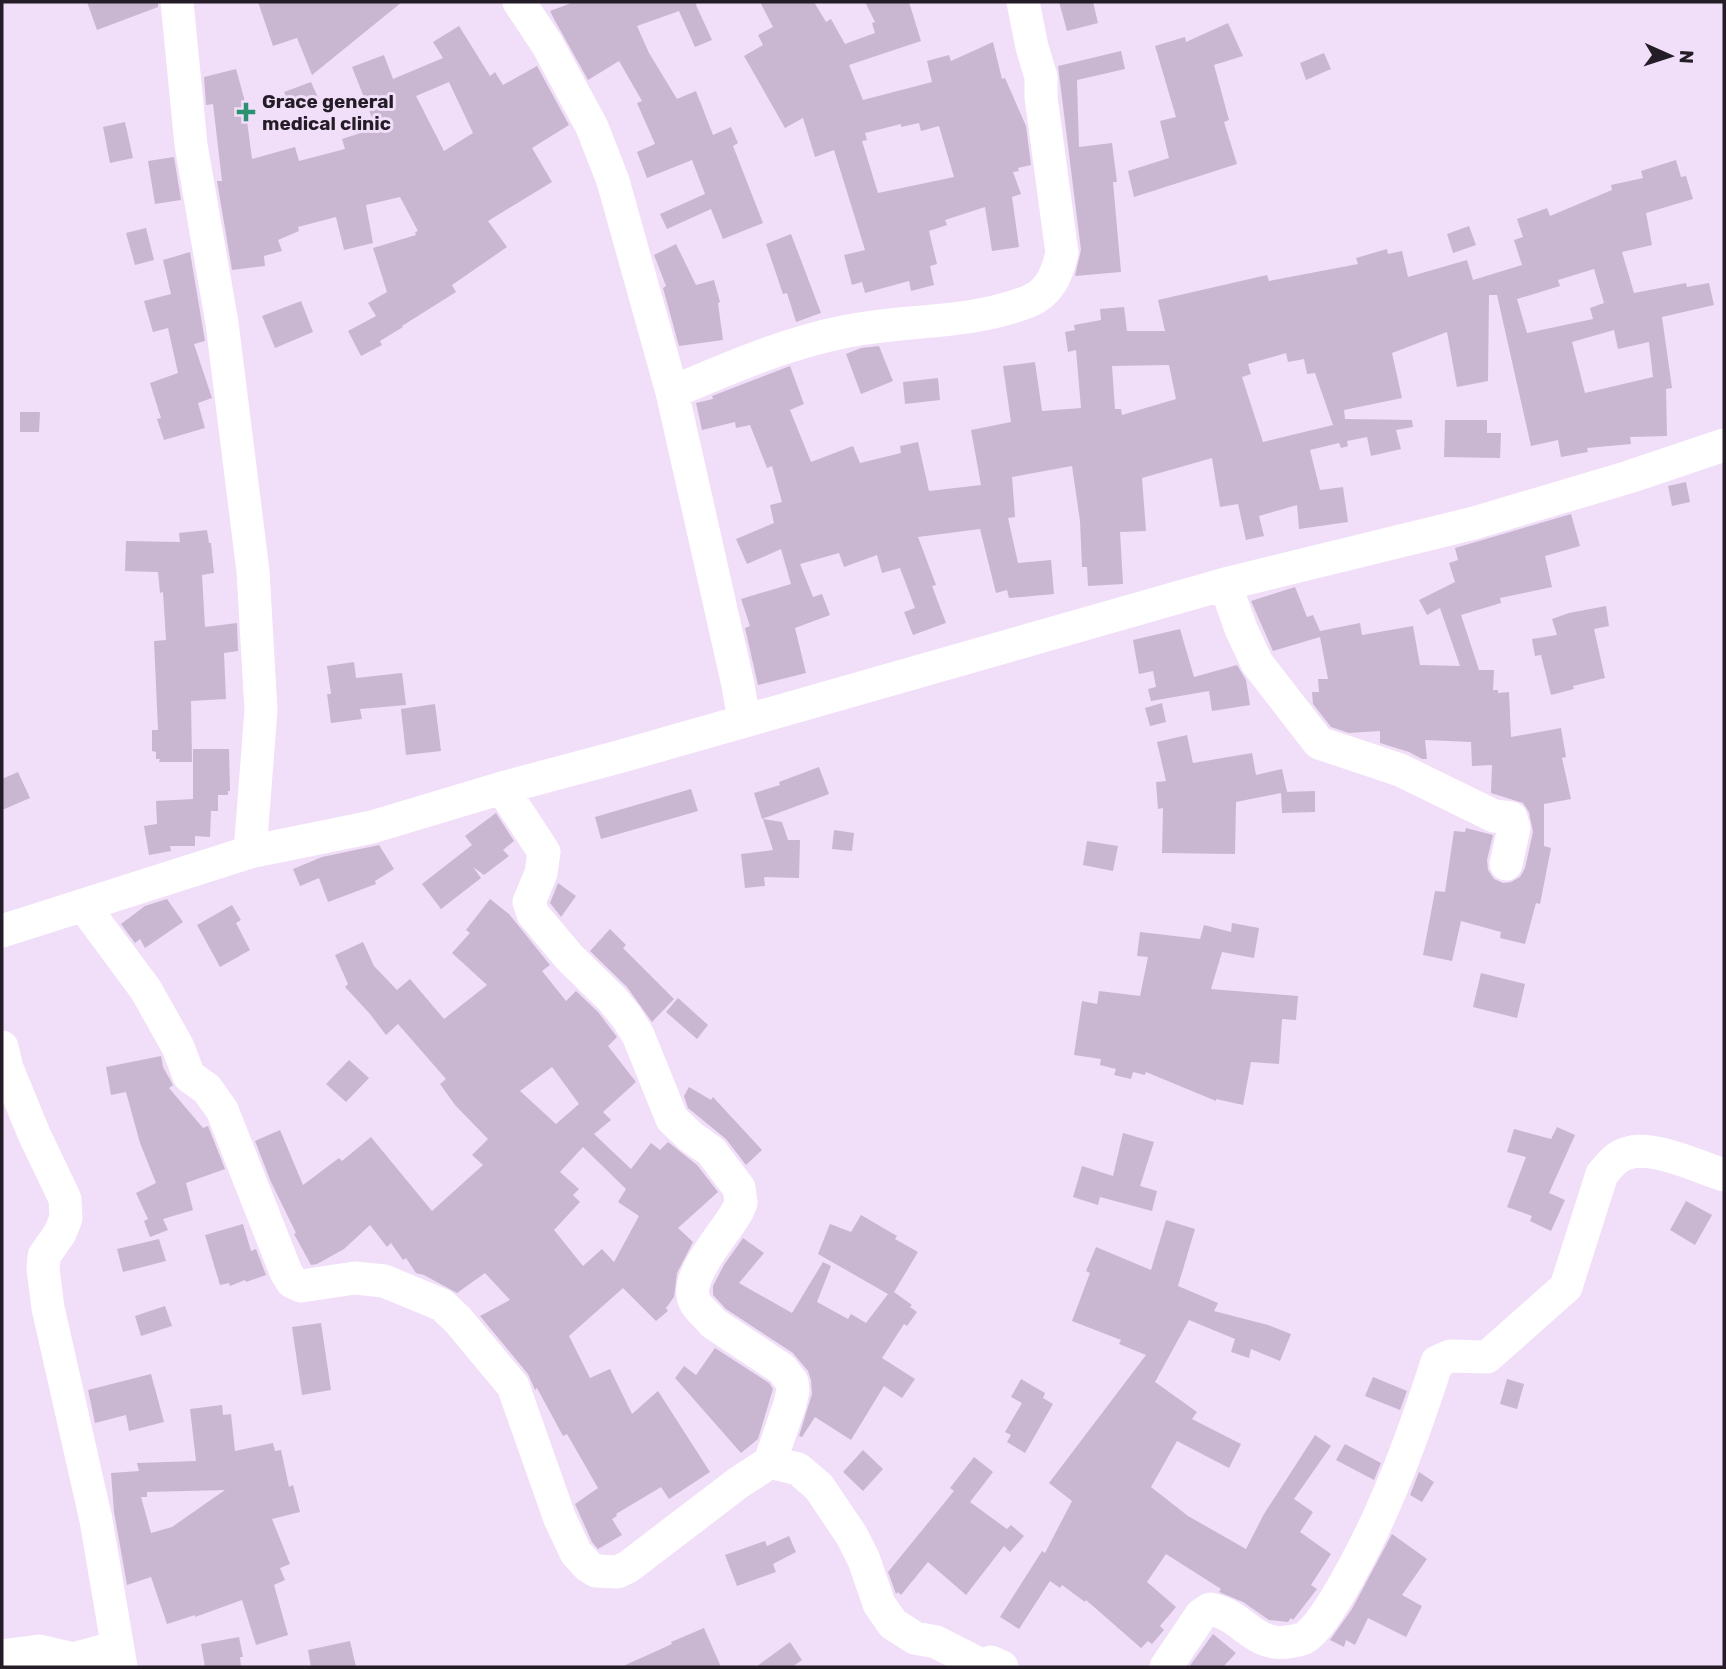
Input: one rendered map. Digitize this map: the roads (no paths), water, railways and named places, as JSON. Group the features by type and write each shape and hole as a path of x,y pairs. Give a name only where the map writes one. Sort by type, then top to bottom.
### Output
{"street":[{"path":"177,2 191,145 222,323 253,571 261,710 250,852"},
{"path":"519,2 547,44 596,137 613,181 672,392 744,721"},
{"path":"672,392 769,351 843,331 974,316 1028,302 1047,290 1058,272 1062,253 1041,97 1041,77 1023,2"},
{"path":"2,931 250,852 372,827 1225,584 1474,523 1629,477 1724,445"},
{"path":"1225,584 1257,663 1319,743 1400,770 1494,816 1511,818 1514,828 1506,864"},
{"path":"83,905 146,990 178,1047 190,1076 207,1089 222,1110 292,1282 309,1286 355,1278 384,1280 442,1305 458,1320 513,1386 560,1519 576,1553 587,1566 608,1573 628,1567 716,1499 770,1462 790,1404 792,1382 782,1369 713,1323 695,1303 692,1290 699,1269 738,1210 741,1203 739,1188 711,1151 691,1138 672,1119 638,1035 626,1016 570,958 533,914 529,902 541,873 544,852 502,788"},
{"path":"2,1047 34,1134 65,1199 66,1219 60,1233 49,1245 44,1256 43,1269 48,1308 96,1520 119,1657 74,1659 39,1651 2,1656"},
{"path":"1166,1667 1201,1615 1210,1609 1221,1611 1266,1642 1304,1638 1319,1625 1340,1591 1385,1503 1437,1362 1450,1356 1487,1357 1566,1287 1602,1174 1614,1160 1626,1153 1642,1151 1724,1175"},
{"path":"770,1462 798,1469 819,1487 852,1536 864,1560 879,1604 893,1624 915,1638 936,1642 983,1666 991,1662 1002,1667"}],"place":[{"name":"Grace general medical clinic","path":"246,112"}]}
